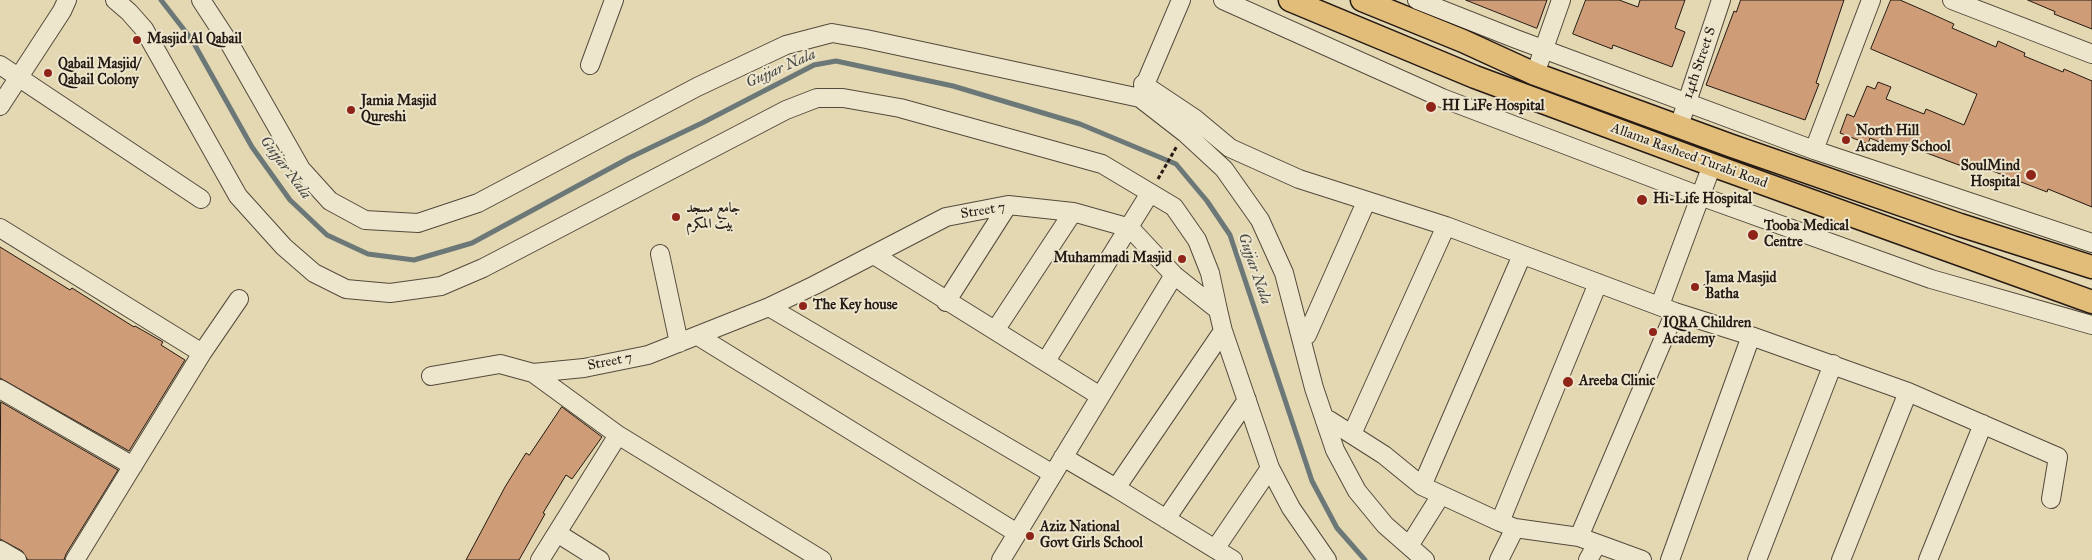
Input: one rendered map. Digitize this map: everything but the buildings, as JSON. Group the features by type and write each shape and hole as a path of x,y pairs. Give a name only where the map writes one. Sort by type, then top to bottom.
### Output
{"main road":[{"name":"Allama Rasheed Turabi Road","path":"1290,0 1475,77 2092,302"},
{"name":"Allama Rasheed Turabi Road","path":"1362,0 1463,41 1536,74 1960,225 2092,267"}],"street":[{"path":"0,106 62,11 67,0"},
{"path":"116,0 144,29 238,196 284,247 314,273 346,289 390,293 441,286 483,268 786,110 817,98 843,98 900,108 1040,145 1102,164 1152,190 1174,207 1197,240 1210,273 1223,332 1270,468 1291,508 1328,560"},
{"path":"201,0 231,46 300,169 330,201 366,220 418,223 478,204 697,87 786,46 832,33 1142,91 1190,125 1230,148 1299,179 1366,202 1446,226 1667,309 1833,364 1908,392 2058,457 2051,499"},
{"path":"590,65 614,0"},
{"path":"1142,91 1181,0"},
{"path":"1223,0 1442,98 1700,196 1931,279 2092,325"},
{"path":"1417,0 1814,150 2092,242"},
{"path":"1536,74 1561,0"},
{"name":"14th Street S","path":"1680,126 1722,0"},
{"path":"1814,150 1872,0"},
{"path":"1952,0 2092,54"},
{"path":"0,65 20,76 201,198"},
{"path":"1190,125 1260,220 1284,273 1314,388 1335,450 1357,491 1385,525 1425,560"},
{"path":"1579,538 1667,309 1700,196 1712,165"},
{"path":"1046,362 1152,190"},
{"path":"1301,336 1307,335 1366,202"},
{"path":"946,302 1008,205"},
{"name":"Street 7","path":"533,373 584,368 648,355 769,307 946,217 1008,205 1074,212 1130,228"},
{"path":"996,329 1074,212"},
{"path":"1352,434 1446,226"},
{"path":"0,228 202,353"},
{"path":"1130,228 1174,275 1218,310"},
{"path":"660,254 679,343"},
{"path":"874,255 946,302 996,329 1100,396"},
{"path":"1422,486 1522,255"},
{"path":"1001,560 1174,275"},
{"path":"1499,560 1507,525 1598,283"},
{"path":"75,560 202,353 239,299"},
{"path":"769,307 1053,474"},
{"path":"1116,488 1223,332"},
{"path":"698,336 1017,533"},
{"path":"1670,560 1751,336"},
{"name":"Street 7","path":"431,376 500,364 533,373 618,435 822,560"},
{"path":"1757,560 1833,364"},
{"path":"0,388 133,466"},
{"path":"1841,560 1908,392"},
{"path":"1166,519 1247,400"},
{"path":"1325,421 1329,420 1384,455 1422,486 1507,525 1579,538 1642,560"},
{"path":"1928,560 1983,424"},
{"path":"540,560 618,435"},
{"path":"1063,457 1233,560"},
{"path":"1215,549 1270,468"},
{"path":"1409,546 1441,495"},
{"path":"557,533 600,560"},
{"path":"1588,560 1597,544"},
{"path":"0,550 17,560"}],"path":[{"path":"1152,190 1175,149"}],"waterway":[{"name":"Gujjar Nala","path":"161,0 192,40 252,147 290,200 327,235 368,254 414,260 472,243 629,158 702,123 814,65 836,61 953,86 1080,124 1176,164 1207,201 1230,235 1312,481 1337,528 1365,560"}],"place":[{"name":"Masjid Al Qabail","path":"137,40"},
{"name":"Qabail Masjid/ Qabail Colony","path":"48,73"},
{"name":"HI LiFe Hospital","path":"1431,107"},
{"name":"Jamia Masjid Qureshi","path":"351,110"},
{"name":"North Hill Academy School","path":"1846,140"},
{"name":"SoulMind Hospital","path":"2031,175"},
{"name":"Hi-Life Hospital","path":"1642,200"},
{"name":"جامع مسجد بیت المکرم","path":"676,217"},
{"name":"Tooba Medical Centre","path":"1753,235"},
{"name":"Muhammadi Masjid","path":"1182,259"},
{"name":"Jama Masjid Batha","path":"1695,287"},
{"name":"The Key house","path":"803,306"},
{"name":"IQRA Children Academy","path":"1653,332"},
{"name":"Areeba Clinic","path":"1568,382"},
{"name":"Aziz National Govt Girls School","path":"1030,536"}]}
